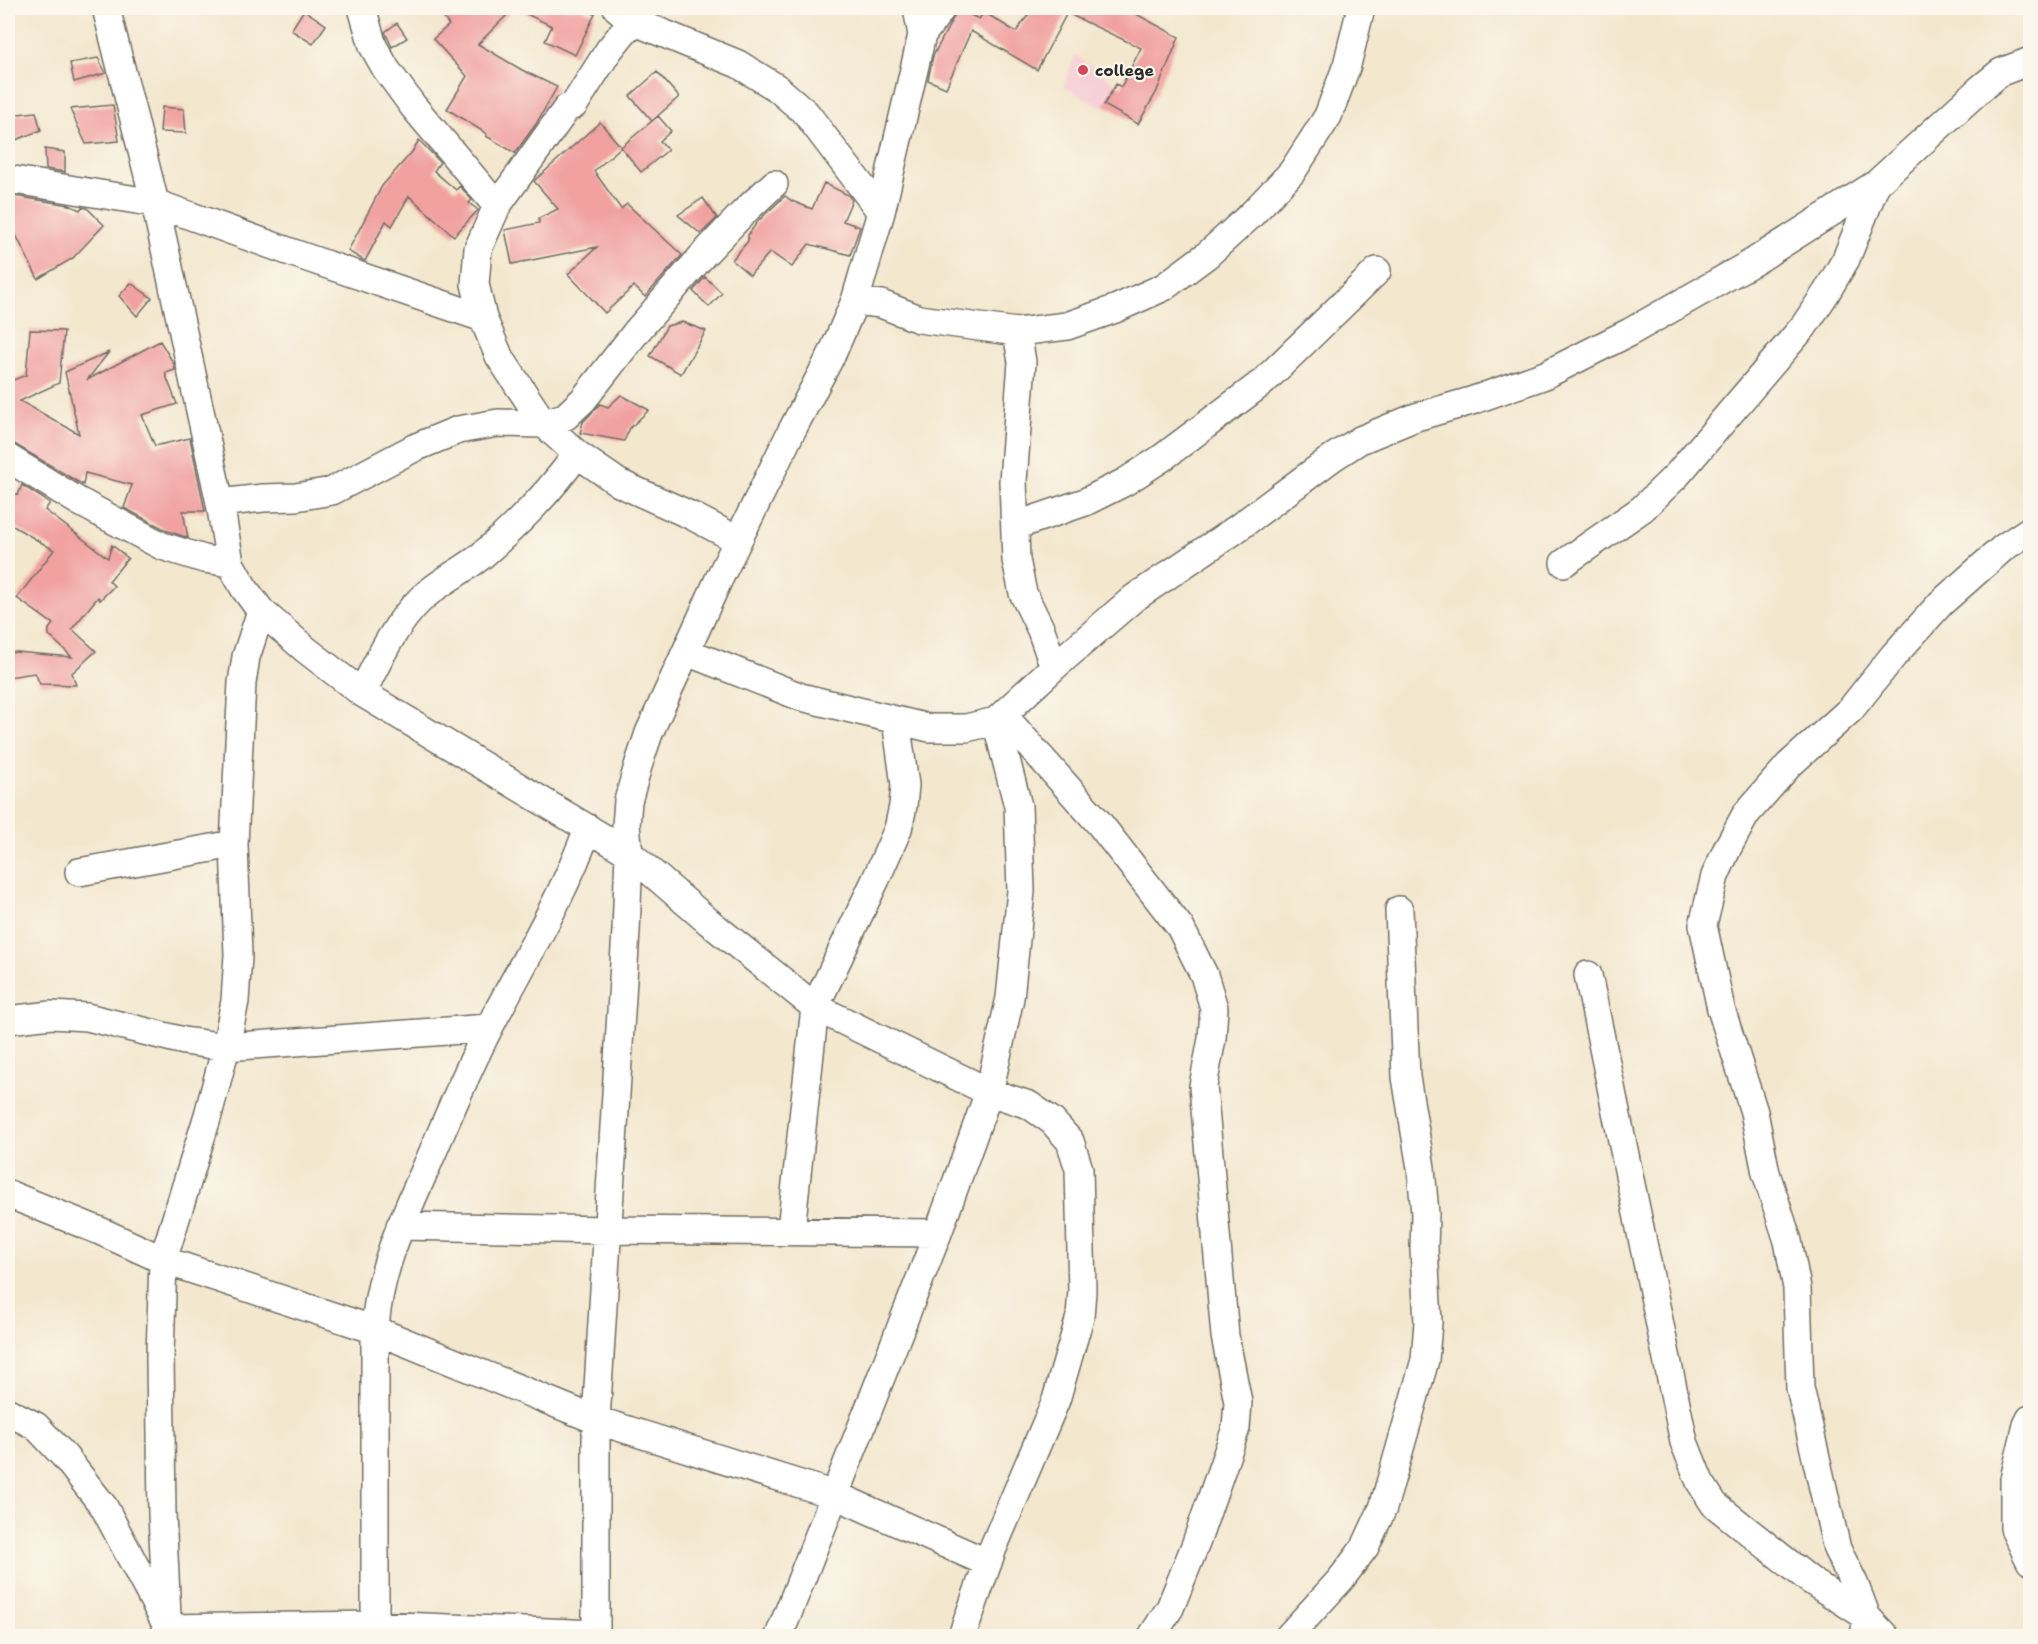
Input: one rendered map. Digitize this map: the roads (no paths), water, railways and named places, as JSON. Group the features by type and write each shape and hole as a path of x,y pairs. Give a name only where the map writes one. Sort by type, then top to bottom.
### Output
{"street":[{"path":"106,8 155,203 220,503 230,563 244,588 261,611 362,693 629,853 709,922 815,1007 989,1092 1029,1105 1052,1121 1070,1141 1079,1169 1082,1291 1080,1317 1056,1400 988,1563 962,1636"},
{"path":"362,8 373,46 386,69 496,206"},
{"path":"917,8 922,35"},
{"path":"168,1632 375,1631 596,1635 596,1420 626,931 628,801 649,733 738,540 832,354 855,301 881,212 922,35 942,8"},
{"path":"855,301 881,304 919,319 1017,332 1067,326 1115,309 1164,286 1207,255 1251,215 1292,172 1328,116 1347,65 1361,8"},
{"path":"738,540 619,483 576,454 544,424 499,356 483,318 475,284 478,249 496,206 567,108 574,105 631,12 738,64 777,88 806,112 881,212"},
{"path":"687,652 801,697 929,728 966,728 999,718 1134,598 1235,530 1360,440 1416,417 1472,401 1545,375 1630,332 1745,267 1876,184 2001,72 2031,61"},
{"path":"8,179 155,203 483,318"},
{"path":"220,503 296,497 332,491 414,448 458,430 498,423 544,424 566,416 583,400 637,331 703,255 774,184"},
{"path":"1564,563 1642,508 1677,475 1796,334 1826,293 1846,259 1876,184"},
{"path":"1015,526 1085,502 1125,482 1162,458 1263,382 1377,271"},
{"path":"1017,332 1022,362 1013,481 1016,560 1023,593 1041,630 1054,667"},
{"path":"362,693 387,646 421,599 478,558 504,535 546,494 576,454"},
{"path":"8,458 78,501 162,546 204,559 230,563"},
{"path":"1865,1627 1854,1582 1837,1549 1800,1388 1797,1288 1788,1241 1766,1173 1754,1112 1721,1009 1703,924 1715,876 1746,814 1790,765 1851,709 1894,655 1941,603 2003,548 2031,530"},
{"path":"168,1632 160,1356 163,1260 208,1115 226,1047 235,1001 238,955 234,844 242,683 246,657 261,611"},
{"path":"779,1636 938,1233 989,1092 1010,998 1020,891 1018,806 999,718"},
{"path":"999,718 1099,824 1180,927 1204,975 1214,1008 1212,1039 1203,1086 1224,1336 1238,1402 1236,1428 1196,1543 1170,1608 1152,1636"},
{"path":"790,1230 815,1007 898,829 903,806 905,785 896,720"},
{"path":"375,1631 375,1330 382,1281 400,1226 489,1028 563,890 588,828"},
{"path":"79,872 234,844"},
{"path":"1289,1636 1341,1579 1365,1547 1383,1508 1425,1360 1428,1322 1424,1249 1425,1214 1421,1168 1406,1077 1399,910"},
{"path":"1588,975 1679,1422 1684,1442 1700,1482 1714,1504 1838,1600 1865,1627 1886,1636"},
{"path":"8,1020 51,1015 87,1017 184,1041 226,1047 489,1028"},
{"path":"8,1194 100,1231 163,1260 375,1330 596,1420 835,1495 988,1563"},
{"path":"400,1226 938,1233"},
{"path":"8,1412 36,1426 65,1457 104,1507 168,1632"},
{"path":"2031,1419 2027,1425 2014,1479 2014,1528 2031,1561"}],"place":[{"name":"college","path":"1083,70"}]}
